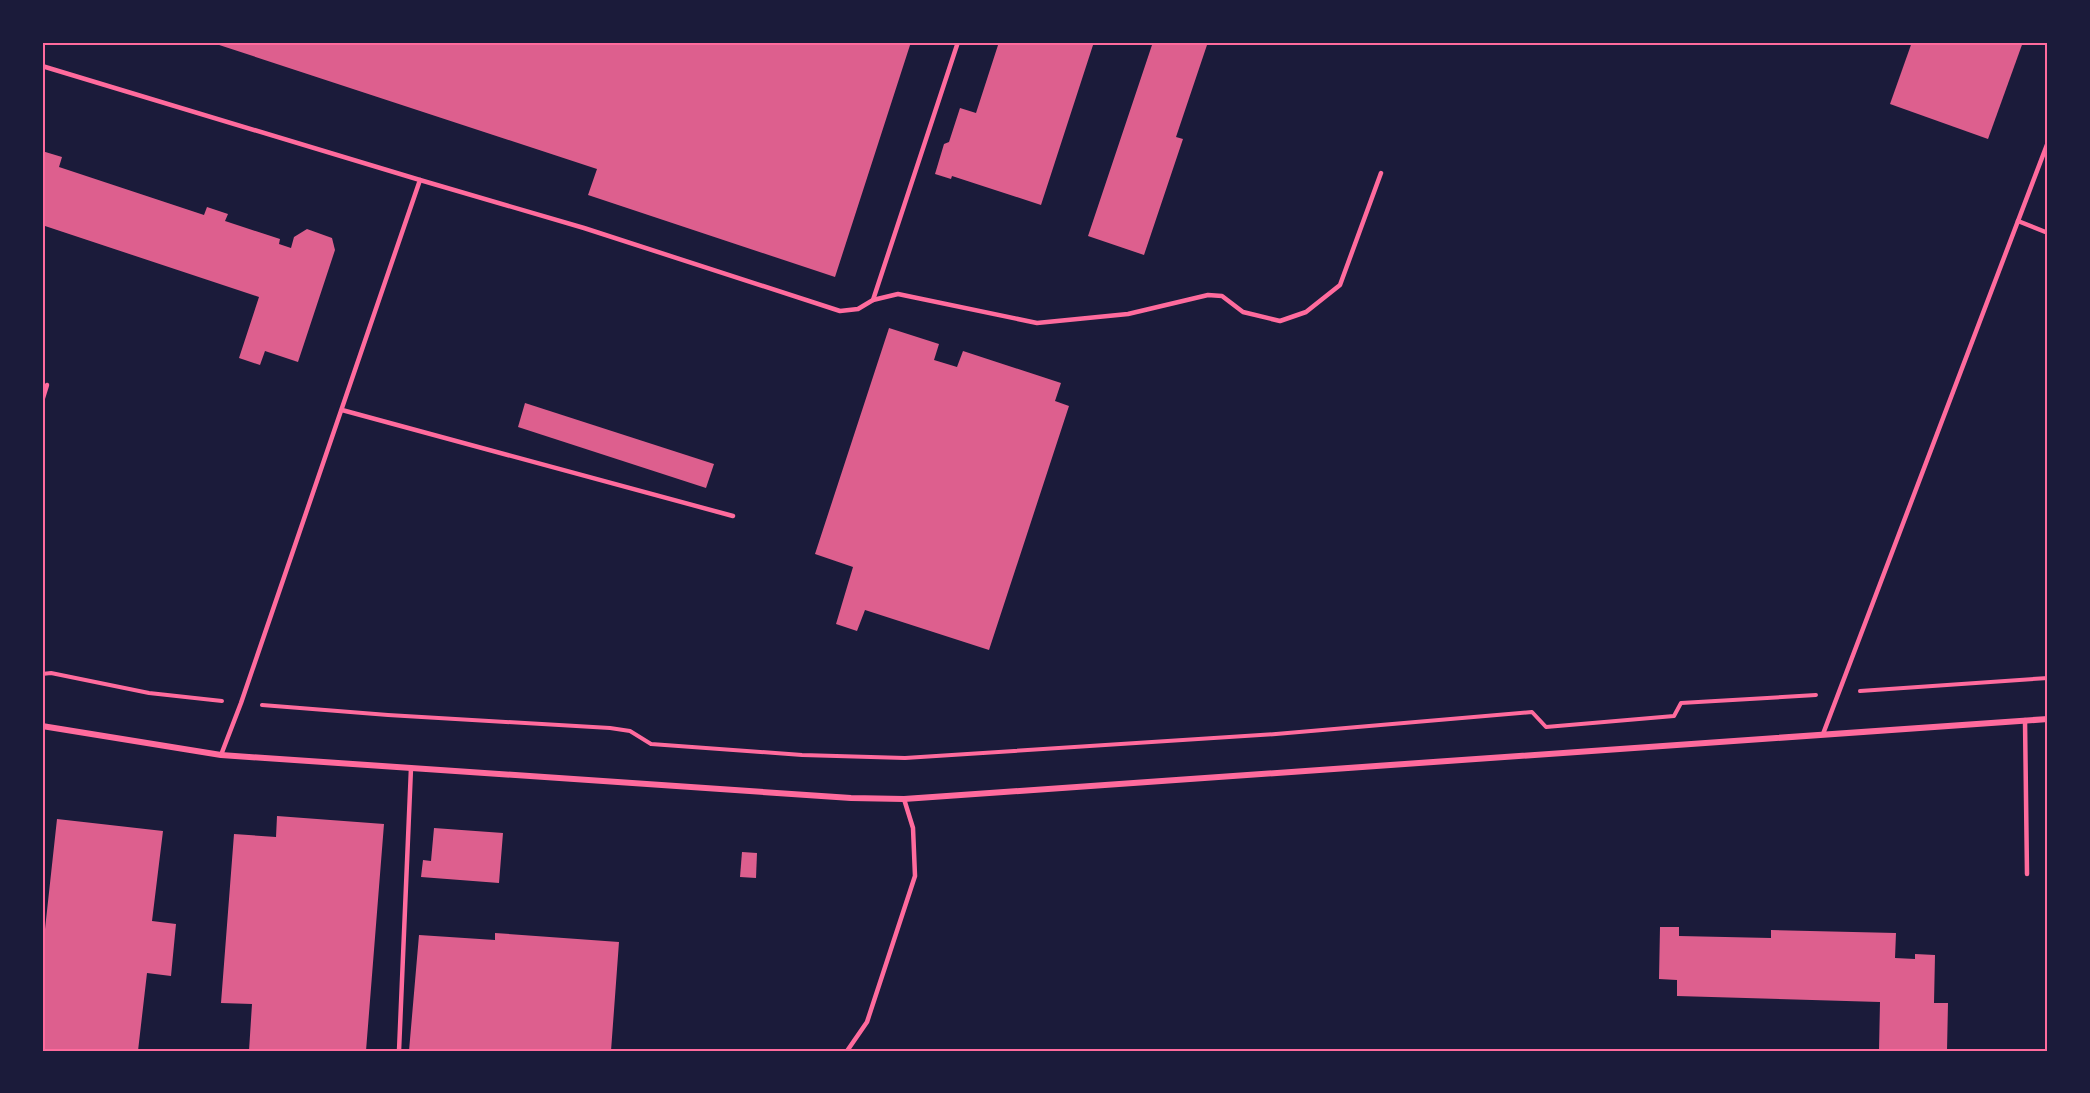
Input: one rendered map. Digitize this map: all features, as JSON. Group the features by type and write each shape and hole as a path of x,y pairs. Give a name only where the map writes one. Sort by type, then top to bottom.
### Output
{"street":[{"path":"42,726 221,755 851,798 904,799 2048,718"}],"lane":[{"path":"873,300 958,42"},
{"path":"42,66 584,228 840,311 858,309 873,300 898,294 1037,323 1128,314 1208,295 1222,296 1244,312 1280,321 1306,312 1340,285 1381,173"},
{"path":"1823,734 2048,142"},
{"path":"221,755 242,703 420,180"},
{"path":"2018,221 2048,233"},
{"path":"42,401 46,385"},
{"path":"342,410 733,516"},
{"path":"2025,720 2027,874"},
{"path":"399,1051 411,768"},
{"path":"847,1051 867,1022 915,876 913,828 904,799"}],"path":[{"path":"42,674 51,673 149,693 242,703 388,715 610,728 630,731 651,744 802,755 905,758 1276,734 1532,712 1546,727 1674,716 1681,703 2048,678"}],"building":[{"path":"210,42 911,42 835,277 588,195 597,169"},
{"path":"999,42 1094,42 1041,205 952,176 951,179 935,174 944,144 949,142 960,108 976,113"},
{"path":"1153,42 1208,42 1176,137 1183,139 1144,255 1088,236"},
{"path":"1912,42 2023,42 1988,139 1890,104"},
{"path":"42,151 62,157 59,167 204,215 207,207 228,214 225,221 280,239 279,244 291,248 294,237 307,229 332,238 335,250 298,362 265,351 260,365 239,358 259,297 42,225"},
{"path":"889,328 939,344 934,360 957,367 963,351 1061,383 1055,401 1069,406 989,650 865,610 857,631 836,624 853,567 815,554"},
{"path":"525,403 714,464 706,488 518,427"},
{"path":"277,816 384,824 366,1051 249,1051 252,1004 221,1003 234,834 276,837"},
{"path":"57,819 163,831 152,921 176,924 171,976 147,973 138,1051 42,1051 42,929 45,929"},
{"path":"434,828 503,833 499,883 421,877 423,860 431,861"},
{"path":"742,852 757,853 756,878 740,877"},
{"path":"1660,927 1679,927 1679,936 1771,938 1771,930 1896,933 1895,958 1915,959 1915,954 1935,955 1934,1003 1948,1003 1947,1051 1879,1051 1880,1002 1677,996 1677,980 1659,979"},
{"path":"495,933 619,942 611,1051 409,1051 419,935 495,940"}]}
